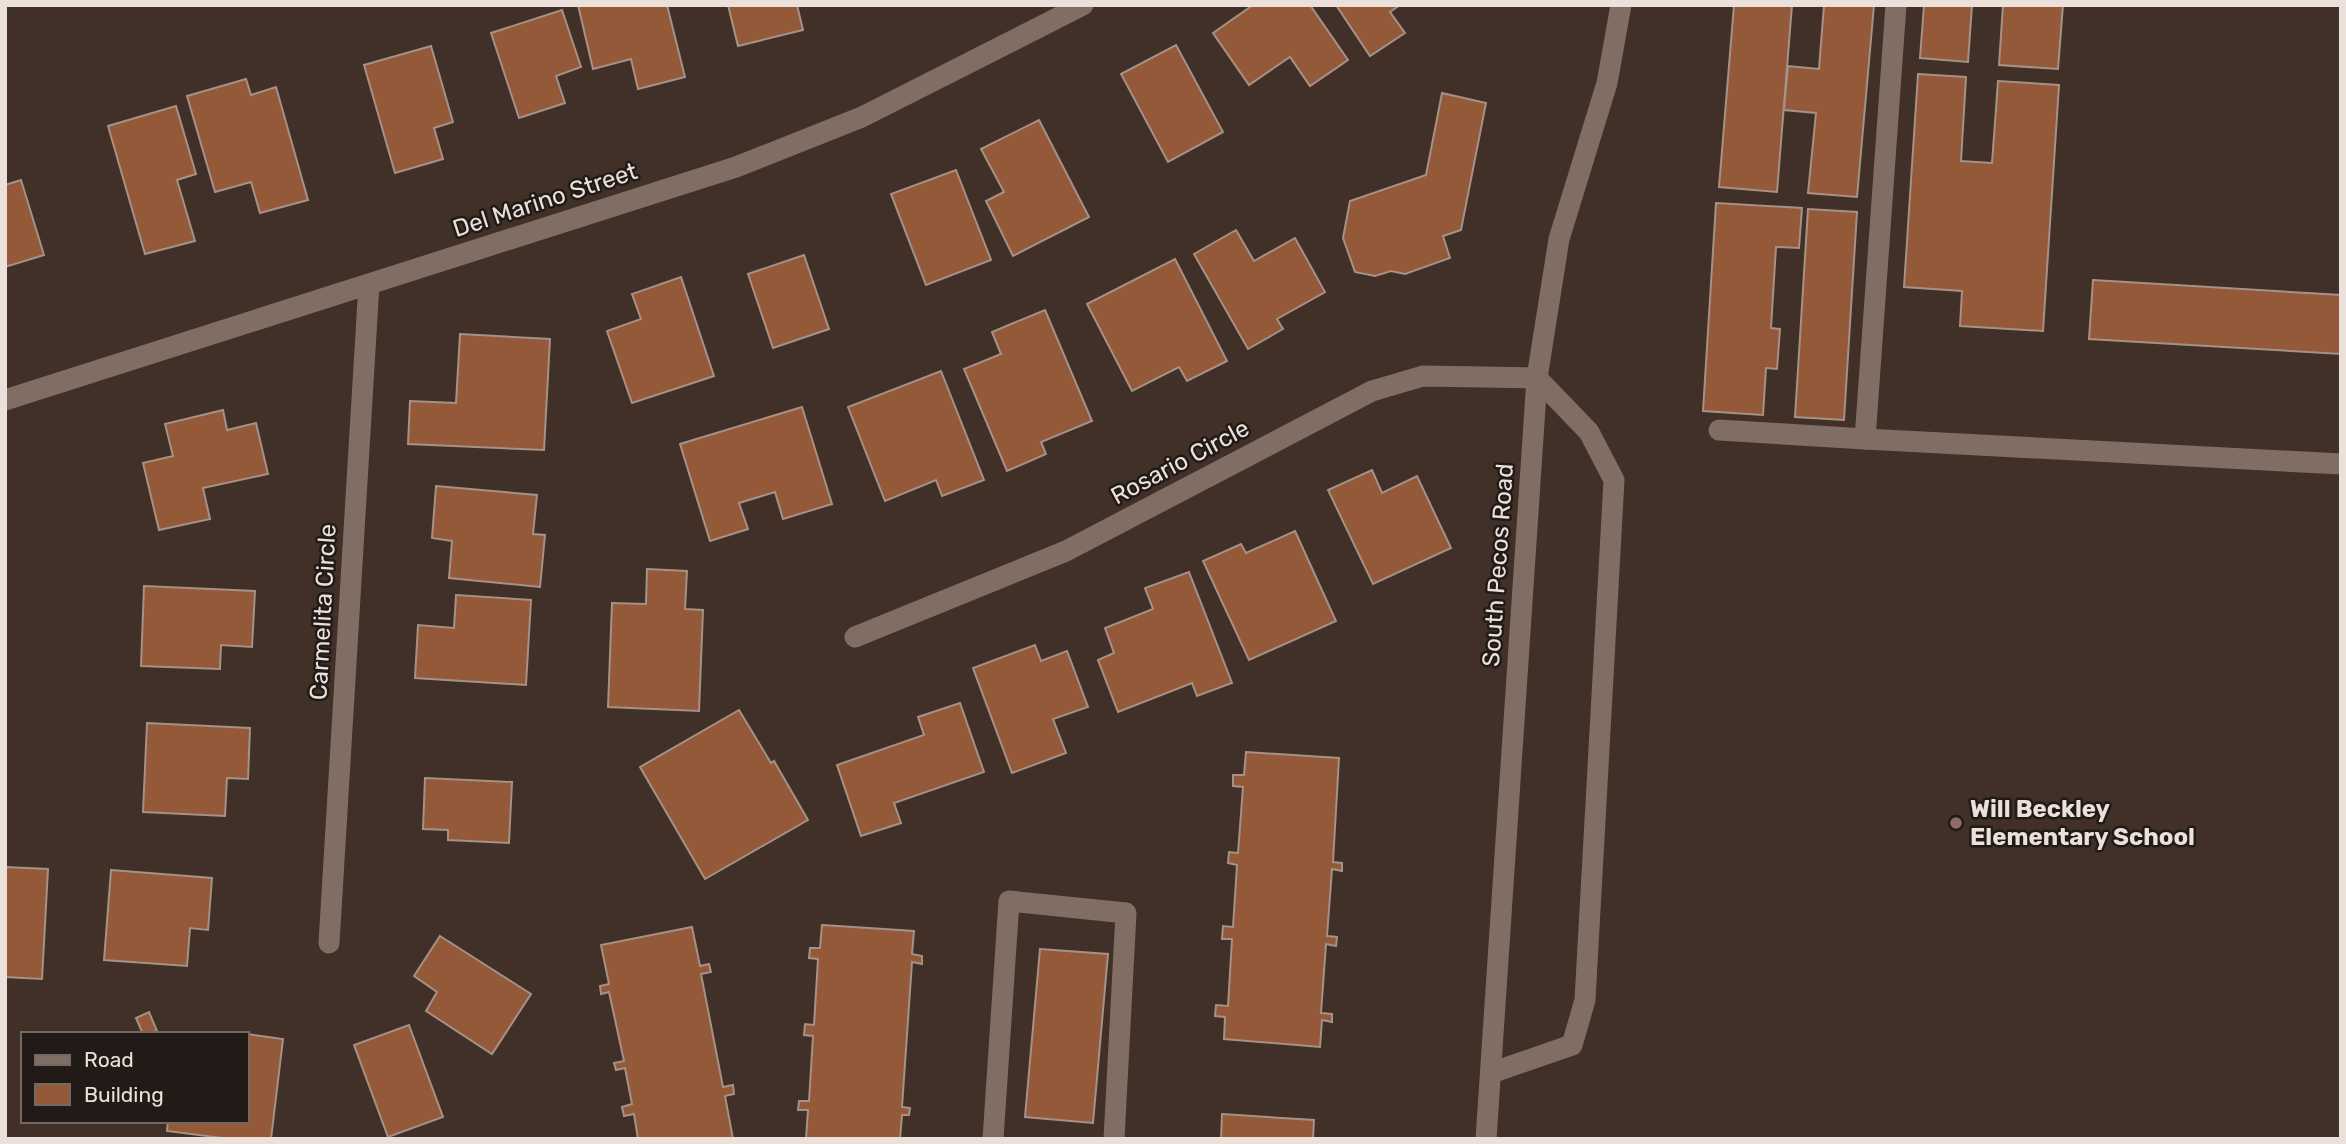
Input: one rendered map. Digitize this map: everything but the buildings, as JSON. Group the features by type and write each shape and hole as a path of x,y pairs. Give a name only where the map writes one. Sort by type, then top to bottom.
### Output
{"street":[{"name":"Del Marino Street","path":"5,400 749,162 862,117 1083,5"},
{"name":"South Pecos Road","path":"1486,1139 1536,378 1559,239 1607,83 1621,5"},
{"path":"1865,439 1896,5"},
{"name":"Carmelita Circle","path":"329,943 369,284"},
{"name":"Rosario Circle","path":"855,637 1066,551 1372,391 1423,376 1536,378"},
{"path":"1491,1073 1572,1045 1585,1000 1614,480 1589,432 1536,378"},
{"path":"1719,430 2341,464"},
{"path":"993,1139 1009,901 1126,913 1114,1139"}],"place":[{"name":"Will Beckley Elementary School","path":"1956,823"}]}
